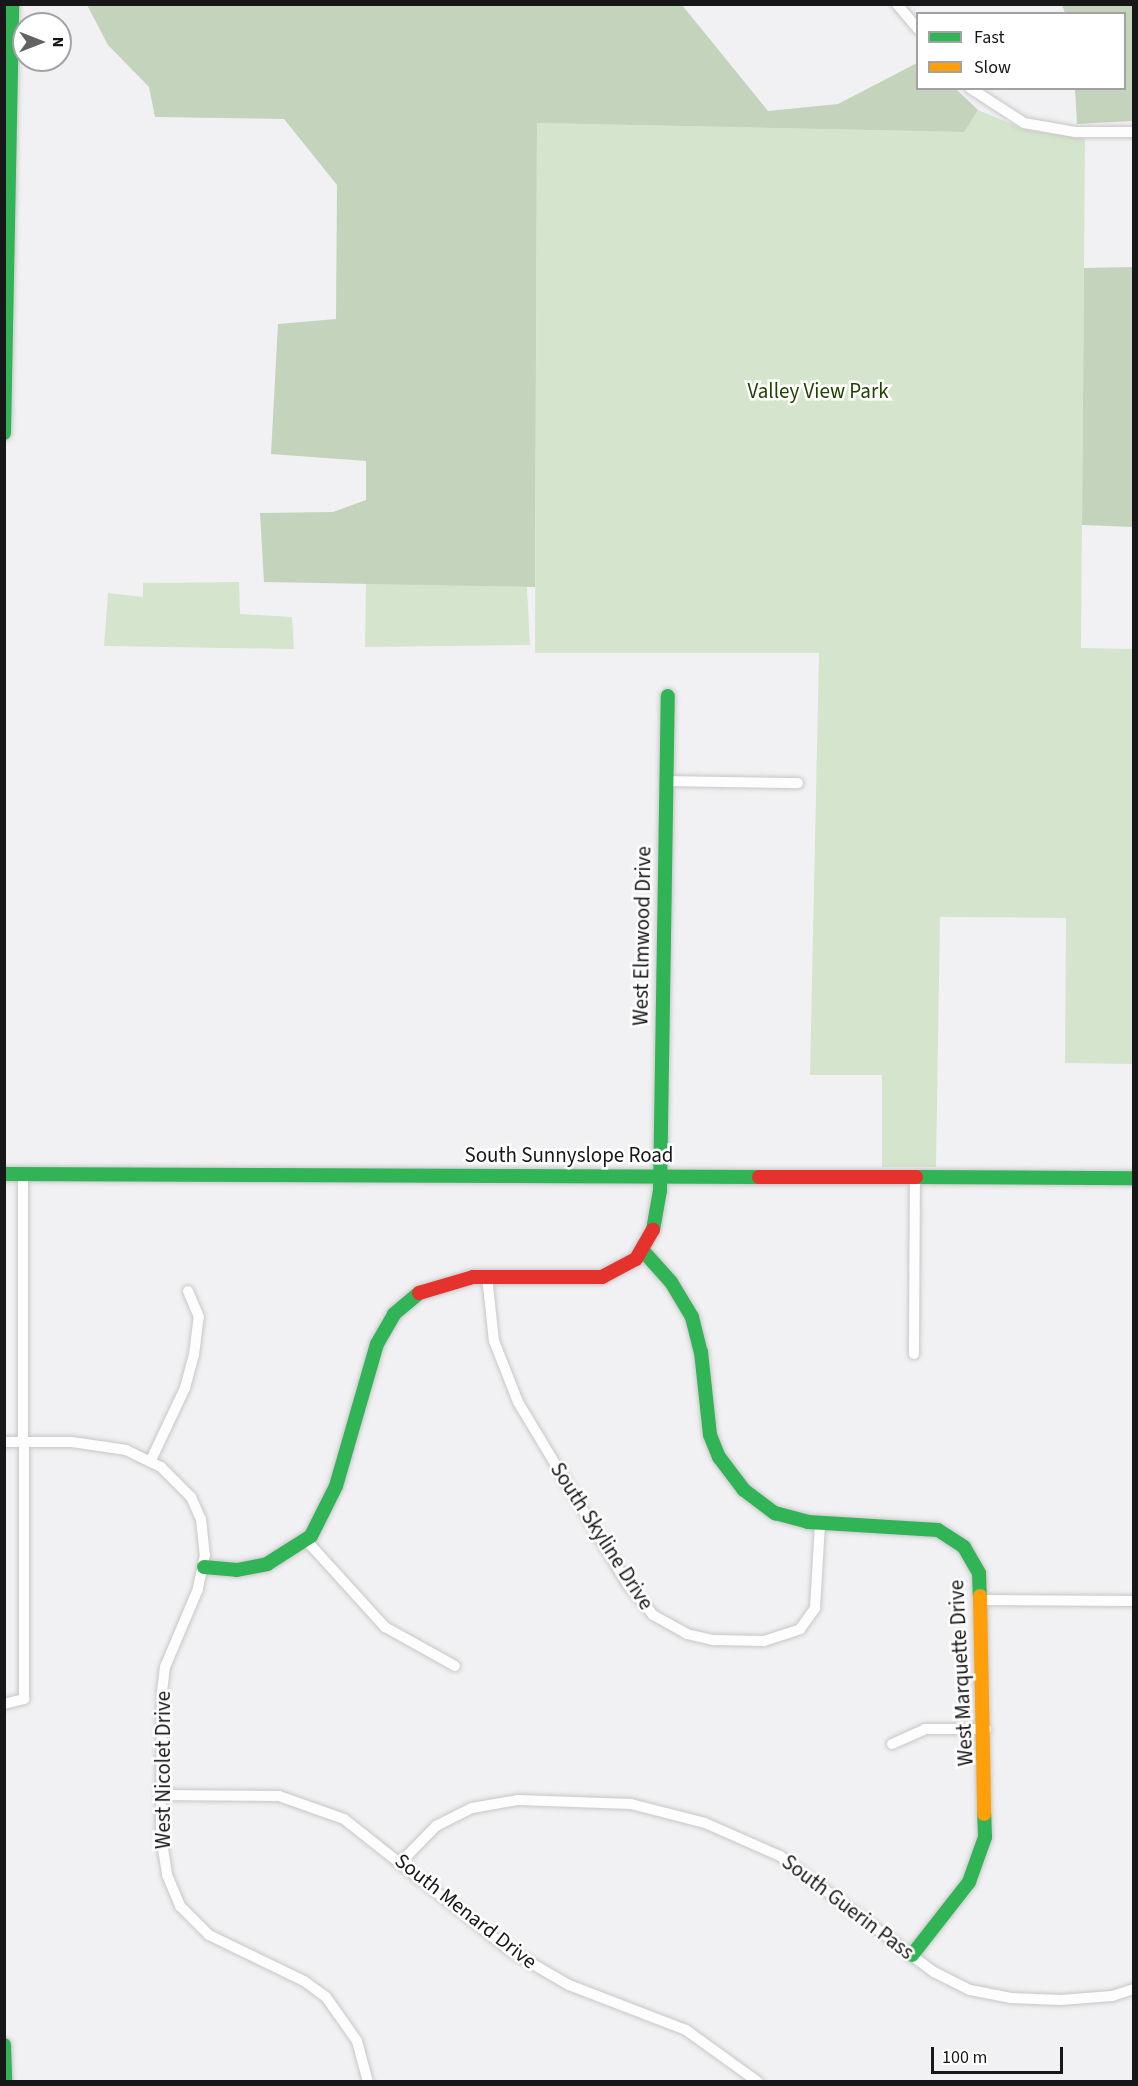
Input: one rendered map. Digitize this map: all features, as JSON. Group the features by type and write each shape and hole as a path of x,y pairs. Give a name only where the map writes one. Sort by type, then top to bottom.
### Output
{"street":[{"path":"4,433 12,4"},
{"path":"897,4 916,27"},
{"path":"973,90 999,111 1038,126 1134,132"},
{"name":"West Elmwood Drive","path":"644,1252 656,1226 660,1177 668,696"},
{"path":"666,781 798,783"},
{"name":"South Sunnyslope Road","path":"4,1174 1134,1179"},
{"path":"4,1704 24,1699 23,1174"},
{"path":"914,1354 915,1177"},
{"path":"204,1567 237,1570 267,1564 306,1540 332,1497 369,1365 390,1320 429,1287 487,1276 602,1277 625,1267 644,1252"},
{"name":"West Marquette Drive","path":"644,1252 671,1282 692,1317 701,1352 710,1435 730,1475 761,1505 791,1519 820,1524 920,1527 950,1536 973,1557 982,1600 987,1822 982,1851 969,1882 912,1955"},
{"name":"South Skyline Drive","path":"487,1276 494,1341 518,1402 628,1585 653,1615 687,1634 714,1640 764,1641 800,1629 815,1608 820,1524"},
{"path":"4,1442 113,1447 151,1460 185,1388 194,1355 199,1317 188,1291"},
{"name":"West Nicolet Drive","path":"151,1460 191,1497 204,1535 204,1567 165,1667 160,1795 162,1852 180,1906 209,1935 304,1981 326,1997 357,2041 368,2082"},
{"path":"306,1540 385,1627 455,1666"},
{"path":"982,1600 1134,1601"},
{"path":"892,1744 926,1729 986,1729"},
{"name":"South Menard Drive","path":"160,1795 261,1794 305,1803 344,1819 512,1952 569,1985 686,2030 758,2082"},
{"name":"South Guerin Pass","path":"401,1862 436,1826 472,1808 518,1800 632,1804 705,1823 780,1856 952,1983 990,1996 1095,1998 1134,1989"},
{"path":"4,2045 5,2082"}],"green space":[{"path":"87,5 682,5 768,111 838,104 916,64 916,90 957,90 978,110 964,132 537,123 535,587 264,582 260,513 333,512 366,500 366,461 271,454 278,324 336,319 337,185 284,119 155,117 149,87 108,45"},
{"path":"1062,5 1133,5 1133,121 1077,124 1075,90 1126,90 1126,12 1065,12"},
{"name":"Valley View Park","path":"978,110 1024,129 1085,139 1081,648 1133,649 1133,1064 1065,1063 1066,918 940,917 936,1167 882,1167 882,1075 810,1075 819,653 535,653 537,123 963,132"},
{"path":"1133,267 1133,527 1082,525 1084,268"},
{"path":"239,582 240,614 292,617 294,649 104,646 108,593 143,597 143,583"},
{"path":"366,582 527,587 530,645 365,647"}],"traffic: fast":[{"path":"4,433 12,4"},
{"path":"653,1230 660,1191 668,696"},
{"path":"4,1174 759,1177"},
{"path":"916,1177 1134,1178"},
{"path":"644,1252 671,1282 692,1317 701,1352 710,1435 719,1457 744,1490 775,1513 808,1522 938,1530 964,1547 979,1573 980,1596"},
{"path":"204,1567 237,1570 267,1564 311,1536 336,1486 377,1344 394,1314 419,1293"},
{"path":"912,1955 969,1882 985,1837 984,1814"},
{"path":"4,2045 5,2082"}],"traffic: slow":[{"path":"980,1596 984,1814"}],"traffic: jam":[{"path":"759,1177 916,1177"},
{"path":"419,1293 473,1277 602,1277 636,1259 653,1230"}]}
